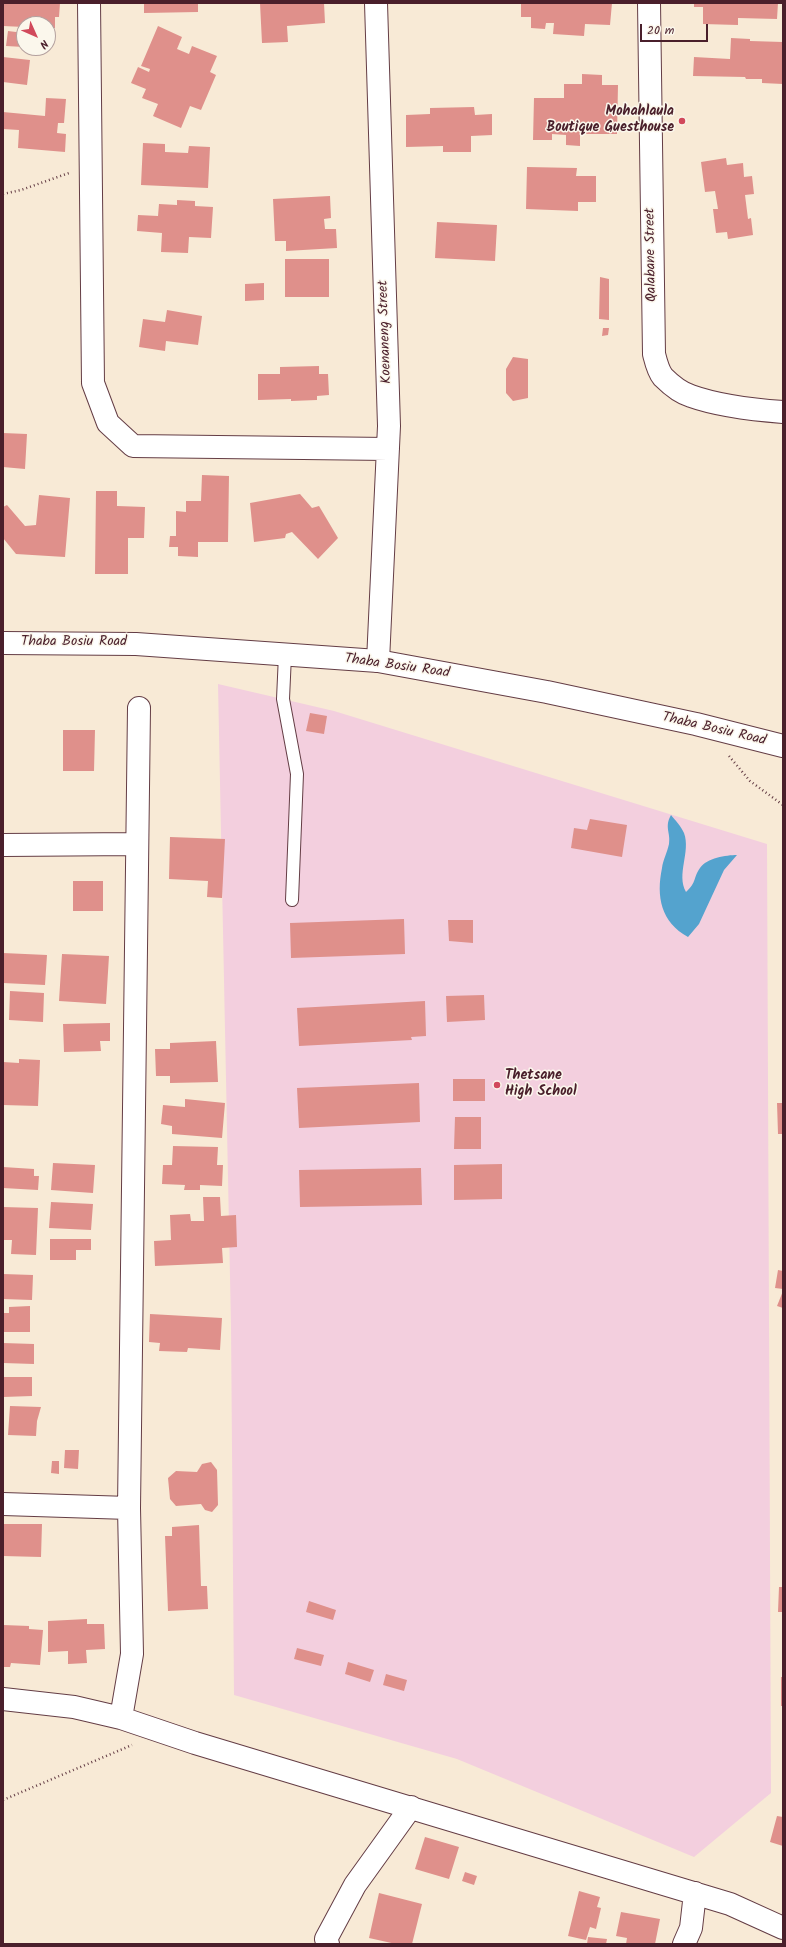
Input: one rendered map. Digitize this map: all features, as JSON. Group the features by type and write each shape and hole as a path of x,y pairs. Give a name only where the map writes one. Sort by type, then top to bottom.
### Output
{"street":[{"path":"89,3 93,383 108,423 133,446 388,449"},
{"name":"Koenaneng Street","path":"376,3 389,418 378,661"},
{"name":"Qalabane Street","path":"649,3 654,354 657,366 662,376 674,387 690,396 716,402 783,412"},
{"name":"Thaba Bosiu Road","path":"3,643 136,644 378,661 546,692 696,724 783,746"},
{"path":"121,1718 132,1654 129,1508 139,708"},
{"path":"3,845 137,844"},
{"path":"3,1504 129,1508"},
{"path":"3,1699 74,1707 121,1718 161,1732 730,1904 783,1928"},
{"path":"328,1944 326,1939 355,1885 411,1807"},
{"path":"684,1944 691,1928 695,1893"}],"lane":[{"path":"285,655 283,699 297,774 292,900"}],"path":[{"path":"3,194 21,190 56,176 90,167"},
{"path":"728,754 750,781 783,805"},
{"path":"3,1800 161,1732"}],"shaded area":[{"name":"Thetsane High School","path":"218,684 334,711 767,844 771,1793 694,1857 457,1759 234,1695 231,1326"}],"water":[{"path":"671,815 683,830 686,840 682,878 686,892 692,885 700,868 707,862 712,859 737,855 724,870 699,924 688,937 679,931 666,916 660,899 660,879 663,862 669,844 668,823"}],"building":[{"path":"3,3 60,3 59,17 16,16 16,27 3,26"},
{"path":"144,3 198,3 198,12 144,13"},
{"path":"260,3 324,3 325,23 287,26 288,42 262,43"},
{"path":"521,3 612,3 610,25 585,24 584,36 553,34 554,23 546,23 545,29 531,28 531,17 521,17"},
{"path":"694,3 778,3 777,19 738,18 738,25 703,24 703,7 694,7"},
{"path":"158,26 182,37 177,49 189,54 192,46 217,56 210,72 216,75 201,110 190,106 181,128 153,116 158,104 142,98 146,89 131,83 138,67 149,72 150,69 141,66"},
{"path":"8,31 16,32 16,47 6,46"},
{"path":"731,38 750,39 750,41 783,42 783,84 762,83 762,79 746,79 745,77 693,76 694,57 730,59"},
{"path":"3,57 30,60 27,85 3,82"},
{"path":"582,74 602,75 602,85 618,85 617,134 580,134 580,146 566,145 566,135 552,134 552,140 533,140 534,98 564,98 564,84 582,84"},
{"path":"46,98 66,99 64,123 58,123 57,133 66,134 65,152 18,148 19,130 3,129 3,112 45,116"},
{"path":"474,107 475,115 492,114 492,135 471,136 471,152 443,152 443,146 406,147 406,115 430,114 430,108"},
{"path":"143,143 165,144 165,152 188,153 189,146 210,147 208,188 141,185"},
{"path":"726,158 727,165 743,163 744,177 752,176 754,194 745,195 748,219 751,218 753,235 728,239 727,232 716,233 713,209 718,209 715,191 705,192 701,162"},
{"path":"527,167 577,168 576,176 596,176 596,202 578,202 578,211 526,209"},
{"path":"330,196 331,218 324,219 325,229 336,229 337,248 286,251 286,241 275,241 273,199"},
{"path":"177,200 195,201 195,206 213,207 211,238 189,237 188,253 161,252 162,233 137,231 138,215 158,216 159,204 177,205"},
{"path":"437,222 497,225 495,261 435,258"},
{"path":"285,259 329,259 329,297 285,297"},
{"path":"600,277 609,279 609,320 599,319"},
{"path":"264,283 264,300 245,301 245,284"},
{"path":"167,310 202,316 198,345 166,341 165,351 139,347 143,319 165,322"},
{"path":"603,328 609,328 608,335 602,336"},
{"path":"513,357 528,359 528,398 513,401 506,393 506,369"},
{"path":"319,366 319,374 328,374 329,395 317,396 317,400 258,400 258,374 280,374 280,367"},
{"path":"3,433 27,434 25,469 3,467"},
{"path":"202,475 229,476 228,542 198,542 198,557 178,556 178,547 169,547 170,536 176,536 176,511 186,512 186,501 201,501"},
{"path":"96,491 117,491 117,506 145,507 144,538 128,538 128,574 95,574"},
{"path":"300,494 312,508 319,506 338,538 318,559 292,532 286,534 285,538 254,542 250,503"},
{"path":"39,495 70,498 65,557 16,554 3,538 3,507 7,505 25,526 36,525"},
{"path":"310,713 327,716 324,734 306,731"},
{"path":"63,730 95,730 94,771 63,771"},
{"path":"590,819 627,825 622,857 571,848 574,828 587,830"},
{"path":"170,837 225,839 222,898 207,897 208,881 169,879"},
{"path":"73,881 103,881 103,911 73,911"},
{"path":"404,919 405,954 291,958 290,923"},
{"path":"448,920 473,920 473,943 449,941"},
{"path":"3,953 47,955 45,985 3,983"},
{"path":"62,954 109,956 106,1004 59,1001"},
{"path":"10,991 44,993 43,1022 9,1020"},
{"path":"484,995 485,1020 447,1022 446,996"},
{"path":"425,1001 426,1036 411,1037 412,1040 299,1046 297,1008"},
{"path":"110,1023 110,1041 100,1041 101,1051 64,1052 63,1024"},
{"path":"216,1041 218,1082 170,1083 170,1076 156,1076 155,1049 170,1049 170,1043"},
{"path":"19,1059 40,1060 38,1106 3,1105 3,1062 19,1063"},
{"path":"453,1079 485,1079 485,1101 453,1101"},
{"path":"419,1083 420,1122 299,1128 297,1088"},
{"path":"185,1099 225,1103 222,1138 172,1134 172,1126 161,1124 163,1105 185,1107"},
{"path":"777,1103 783,1103 783,1134 778,1134"},
{"path":"455,1117 481,1117 481,1149 454,1149"},
{"path":"173,1146 218,1147 217,1165 223,1165 222,1186 200,1185 200,1190 184,1190 185,1185 162,1184 163,1165 172,1165"},
{"path":"53,1163 95,1165 93,1193 51,1190"},
{"path":"502,1164 502,1199 454,1200 454,1165"},
{"path":"3,1167 34,1169 34,1176 39,1176 38,1190 3,1188"},
{"path":"421,1168 422,1205 300,1207 299,1170"},
{"path":"203,1197 220,1197 221,1216 236,1215 237,1247 222,1248 223,1263 155,1266 154,1241 171,1240 170,1215 190,1214 191,1221 204,1221"},
{"path":"51,1202 93,1204 91,1230 49,1228"},
{"path":"3,1207 38,1208 36,1255 11,1254 12,1240 3,1240"},
{"path":"50,1239 91,1239 91,1250 76,1250 76,1260 50,1260"},
{"path":"778,1270 783,1271 783,1289 775,1288"},
{"path":"3,1274 33,1275 32,1300 3,1299"},
{"path":"783,1291 783,1308 777,1306"},
{"path":"30,1306 30,1332 3,1332 3,1313 9,1313 9,1307"},
{"path":"150,1314 222,1318 220,1350 188,1348 187,1352 159,1351 160,1343 149,1342"},
{"path":"3,1343 34,1344 34,1364 3,1363"},
{"path":"3,1377 32,1377 32,1396 3,1397"},
{"path":"10,1406 41,1407 37,1421 36,1436 8,1435"},
{"path":"65,1450 79,1450 78,1469 64,1468"},
{"path":"52,1461 59,1461 59,1474 51,1473"},
{"path":"211,1462 217,1470 218,1505 212,1512 205,1510 201,1504 176,1506 170,1499 168,1478 176,1471 197,1472 202,1464"},
{"path":"3,1524 42,1524 41,1557 3,1556"},
{"path":"199,1525 201,1586 207,1586 208,1609 168,1611 165,1536 172,1536 172,1527"},
{"path":"779,1587 783,1587 783,1612 778,1612"},
{"path":"309,1601 336,1610 333,1620 306,1612"},
{"path":"87,1619 87,1624 104,1624 105,1649 86,1650 87,1663 68,1664 68,1651 48,1652 48,1621"},
{"path":"3,1625 29,1626 29,1629 43,1630 40,1665 11,1663 10,1667 3,1667"},
{"path":"297,1648 324,1655 321,1666 294,1659"},
{"path":"348,1662 374,1670 370,1682 345,1674"},
{"path":"386,1674 407,1680 404,1691 383,1685"},
{"path":"781,1677 783,1677 783,1706 781,1706"},
{"path":"777,1816 783,1817 783,1846 770,1842"},
{"path":"425,1837 459,1847 449,1879 415,1869"},
{"path":"465,1872 477,1876 474,1885 462,1881"},
{"path":"579,1891 600,1897 597,1907 601,1908 596,1929 590,1927 586,1940 568,1936"},
{"path":"379,1893 422,1904 412,1944 396,1944 369,1938"},
{"path":"621,1912 660,1919 655,1944 626,1944 627,1938 616,1936"},
{"path":"588,1937 607,1939 606,1944 587,1944"}],"place":[{"name":"Mohahlaula Boutique Guesthouse","path":"682,121"},
{"name":"Thetsane High School","path":"497,1085"}]}
